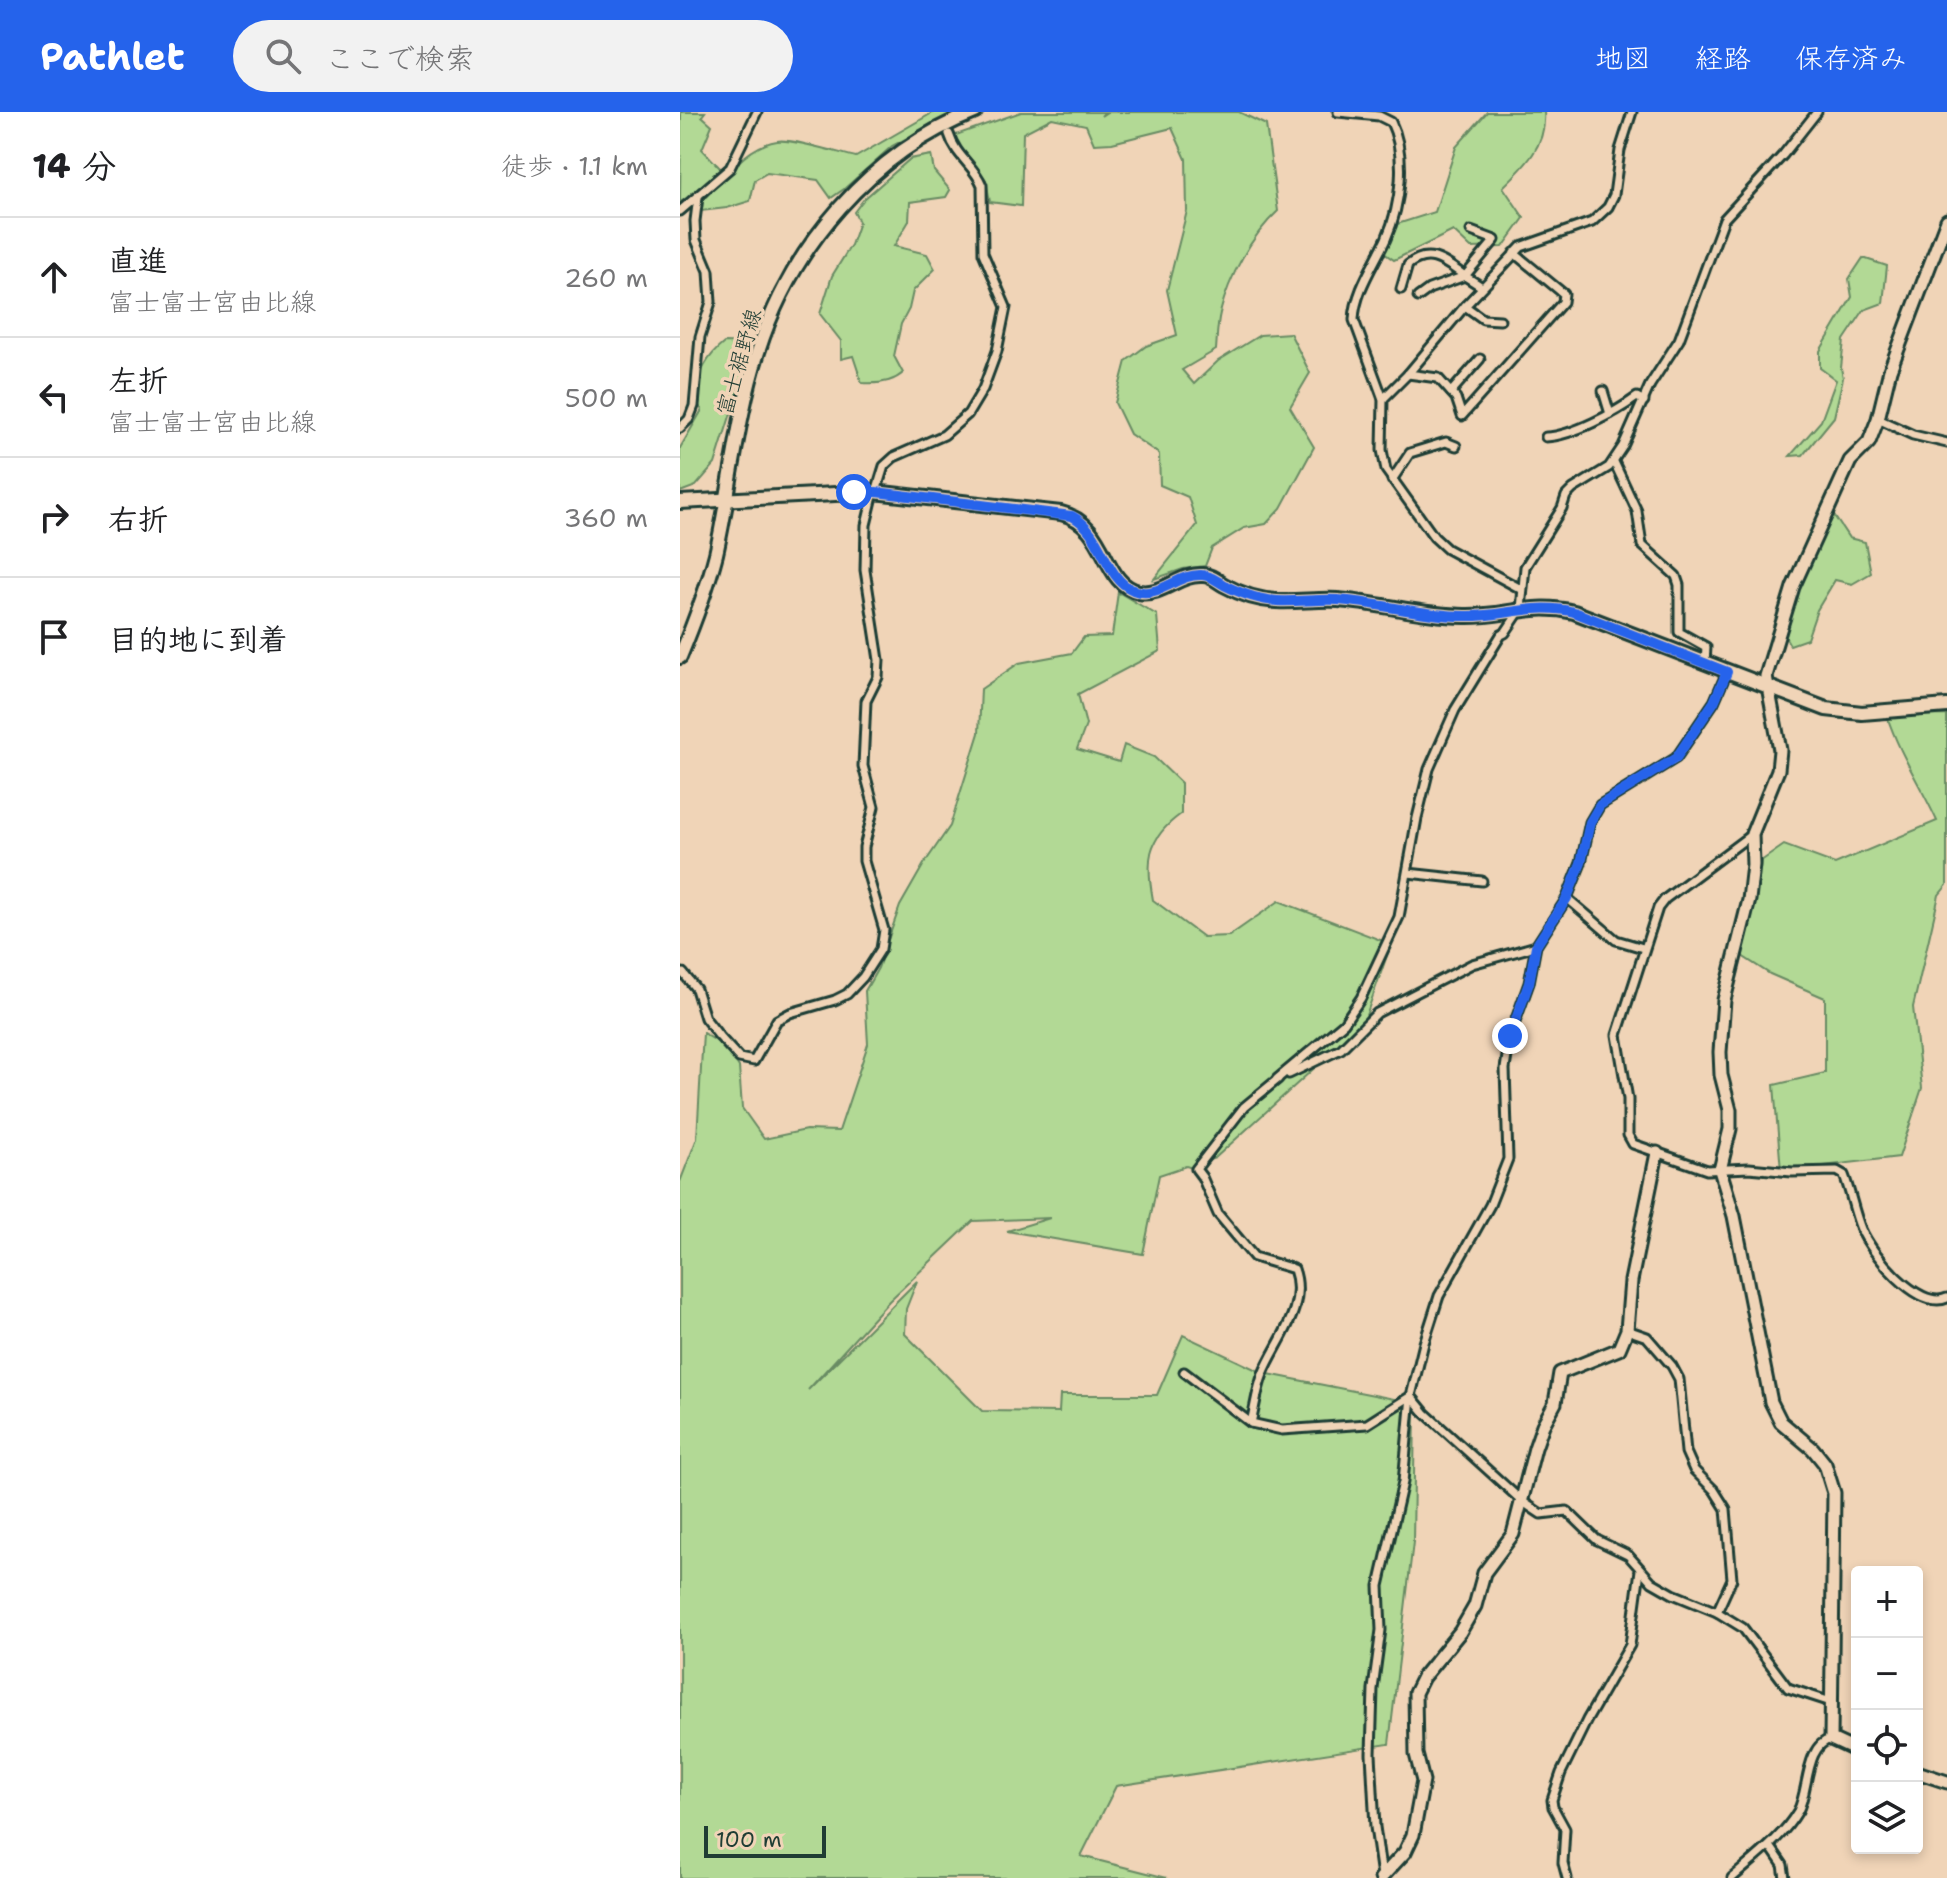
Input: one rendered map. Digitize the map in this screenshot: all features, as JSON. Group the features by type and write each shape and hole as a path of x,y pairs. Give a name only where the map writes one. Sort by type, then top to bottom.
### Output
{"main road":[{"name":"富士裾野線","path":"680,657 707,584 758,352 773,311 795,268 837,210 864,182 923,139 975,112"},
{"path":"680,502 875,492 1072,516 1091,530 1117,577 1130,589 1138,591 1160,590 1188,576 1202,575 1244,594 1276,601 1337,600 1468,617 1547,607 1574,612 1841,713 1947,706"}],"street":[{"path":"680,211 730,168 757,112"},
{"path":"1338,112 1380,114 1391,122 1400,149 1393,220 1360,293 1354,320 1383,399 1383,464 1434,537 1447,549 1521,589"},
{"path":"1383,399 1521,247 1592,222 1608,207 1614,195 1620,150 1632,112"},
{"path":"1251,1423 1263,1373 1296,1306 1299,1281 1294,1269 1254,1257 1218,1214 1196,1169 1244,1107 1344,1023 1361,998 1399,917 1429,769 1455,710 1501,635 1521,609 1525,567 1562,508 1566,496 1614,462 1650,385 1679,340 1724,219 1783,155 1817,112"},
{"path":"680,973 696,989 705,1018 719,1036 739,1058 754,1061 777,1020 847,994 863,977 881,949 884,930 864,861 864,847 874,807 863,766 866,701 878,677 879,660 865,570 866,525 884,466 894,457 944,435 968,414 977,401 997,351 1006,307 983,253 982,185 953,149 949,134"},
{"path":"680,428 689,419 694,406 700,337 711,302 709,271 696,240 698,197"},
{"path":"1831,1739 1834,1493 1825,1464 1813,1449 1781,1422 1771,1402 1734,1216 1720,1170 1730,1129 1730,1110 1721,1075 1720,1052 1724,1000 1749,900 1753,865 1752,834 1778,770 1780,750 1766,676 1793,587 1850,461 1869,442 1890,370 1947,220"},
{"path":"1418,297 1429,289 1465,276 1495,240 1471,231"},
{"path":"1408,374 1438,378 1451,392 1462,416 1563,302 1564,294 1514,253"},
{"path":"1401,289 1408,265 1422,257 1437,256 1482,287"},
{"path":"1465,306 1483,319 1500,320"},
{"path":"1480,330 1487,319"},
{"path":"1451,392 1480,359"},
{"path":"1603,391 1610,414"},
{"path":"1546,437 1554,437 1610,414 1637,397 1644,401"},
{"path":"1878,419 1913,435 1947,443"},
{"path":"1392,480 1410,453 1446,442 1456,446"},
{"path":"1614,462 1637,511 1642,545 1676,576 1679,585 1679,632 1706,647 1705,663"},
{"path":"1382,1877 1372,1783 1373,1689 1381,1630 1379,1586 1403,1482 1411,1396 1424,1343 1439,1296 1490,1205 1508,1159 1505,1069 1508,1047 1529,983 1536,946 1567,898 1581,863 1590,822 1600,805 1676,758 1714,702 1727,672"},
{"path":"1752,834 1665,899 1658,908 1617,1035 1628,1099 1628,1135 1633,1144 1707,1170 1837,1171 1844,1175 1862,1231 1899,1281 1929,1299 1937,1301 1947,1298"},
{"path":"1408,873 1482,881"},
{"path":"1567,898 1616,940 1643,948"},
{"path":"1277,1079 1341,1049 1377,1013 1472,964 1536,946"},
{"path":"1382,1877 1409,1844 1423,1781 1416,1754 1415,1693 1423,1677 1460,1632 1475,1606 1484,1573 1513,1534 1535,1448 1555,1403 1560,1373 1619,1349 1627,1330 1631,1281 1657,1153"},
{"path":"1627,1330 1647,1337 1672,1366 1679,1379 1686,1452 1694,1470 1714,1490 1726,1509 1732,1579 1717,1612"},
{"path":"1184,1372 1251,1423 1282,1430 1367,1424 1411,1396"},
{"path":"1411,1396 1425,1413 1523,1502 1541,1514 1567,1511 1597,1540 1628,1555 1640,1570 1673,1594 1717,1612 1743,1628 1788,1688 1831,1702"},
{"path":"1567,1878 1563,1863 1565,1829 1552,1800 1561,1773 1587,1720 1630,1645 1640,1570"},
{"path":"1732,1878 1770,1846 1799,1810 1814,1755 1825,1740 1831,1739 1851,1748"},
{"path":"1923,1774 1947,1782"},
{"path":"1770,1846 1783,1865 1785,1878"}],"green space":[{"path":"681,112 705,112 702,116 712,125 702,149 721,169 680,202"},
{"path":"934,112 957,112 892,146 831,198 818,180 767,173 755,180 750,201 701,211 700,203 734,166 765,144 793,142 856,157"},
{"path":"1021,112 1105,112 1101,116 1107,112 1239,112 1266,125 1278,211 1259,232 1235,271 1220,313 1216,350 1182,370 1194,384 1218,361 1260,335 1290,333 1310,373 1290,407 1314,447 1281,508 1266,524 1244,528 1212,548 1205,566 1183,569 1154,579 1197,525 1188,497 1160,485 1159,454 1130,434 1115,403 1126,361 1146,346 1177,335 1167,290 1187,211 1186,159 1172,128 1112,143 1094,144 1086,125 1052,118 1023,133 1021,206 990,202 986,180 957,146 953,136"},
{"path":"1487,112 1544,112 1538,145 1503,187 1524,218 1503,247 1471,248 1453,231 1394,260 1384,253 1391,226 1435,212 1456,147"},
{"path":"931,155 934,171 950,190 946,197 910,202 909,221 894,246 927,254 935,269 913,291 901,324 894,356 903,373 884,382 862,383 853,356 841,359 841,341 820,314 832,276 851,245 859,222 854,212 864,199 910,159"},
{"path":"1863,258 1887,266 1883,303 1864,310 1844,340 1843,378 1834,417 1803,455 1790,456 1821,421 1836,380 1820,368 1820,351 1852,297 1849,279"},
{"path":"724,343 749,344 746,365 715,464 696,486 680,492 680,448 702,410 692,396 708,361"},
{"path":"1833,514 1849,538 1865,542 1871,573 1852,584 1835,580 1817,610 1807,639 1790,645 1783,633 1801,580"},
{"path":"1118,592 1157,615 1160,651 1078,694 1086,725 1077,749 1119,762 1124,745 1154,757 1181,783 1181,814 1161,833 1151,852 1153,900 1203,937 1229,936 1279,901 1391,944 1363,1024 1215,1158 1203,1162 1196,1169 1186,1166 1159,1175 1143,1254 1007,1231 1050,1218 973,1221 889,1301 808,1390 917,1281 906,1309 905,1334 982,1411 1059,1412 1060,1395 1157,1395 1183,1335 1263,1373 1399,1400 1411,1396 1415,1410 1413,1542 1389,1744 1116,1786 1081,1856 1167,1878 680,1878 680,1182 697,1138 703,1033 726,1047 739,1067 742,1108 764,1139 806,1130 839,1131 868,1044 865,991 878,968 900,906 950,826 979,733 981,689 1019,663 1072,653 1084,637 1112,636"},
{"path":"1947,715 1947,885 1939,895 1913,1007 1922,1088 1899,1157 1781,1171 1774,1085 1825,1073 1825,998 1770,974 1742,956 1761,861 1784,845 1835,864 1937,821 1887,716"}],"route":[{"path":"854,492 876,492 1072,516 1091,530 1117,577 1130,589 1138,591 1148,593 1188,576 1202,575 1244,594 1276,601 1337,600 1468,617 1547,607 1574,612 1727,672 1714,702 1676,758 1600,805 1590,822 1581,863 1567,898 1536,946 1529,983 1510,1036"}]}
